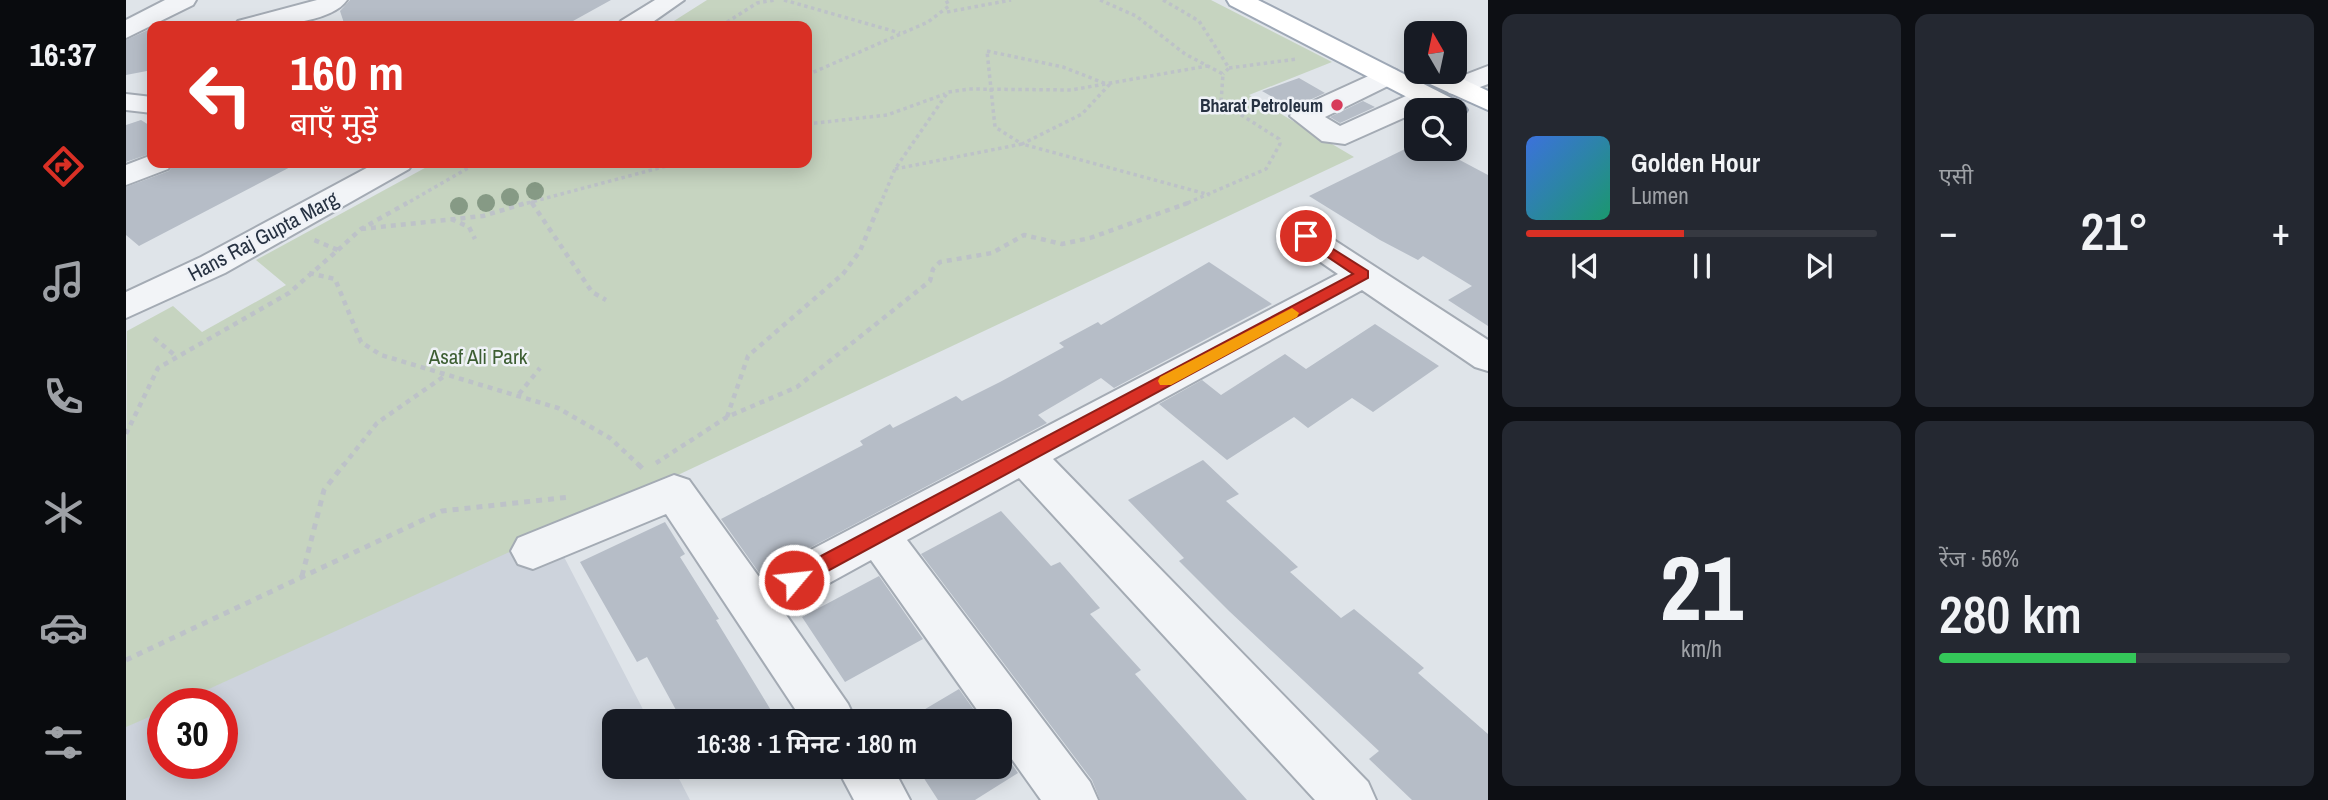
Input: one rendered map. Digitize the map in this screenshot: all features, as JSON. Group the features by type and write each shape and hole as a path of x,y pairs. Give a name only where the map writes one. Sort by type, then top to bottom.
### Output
{"main road":[{"path":"1238,0 1387,76 1404,79"},
{"path":"1285,0 1404,60"},
{"path":"1427,84 1448,98"},
{"path":"1467,103 1488,102"},
{"path":"1467,112 1488,128"}],"street":[{"path":"126,30 184,0"},
{"path":"242,21 321,8 335,0"},
{"path":"638,21 672,0"},
{"path":"1461,98 1488,74"},
{"path":"1387,76 1304,116 1332,135 1345,135 1427,84"},
{"path":"126,176 147,167"},
{"name":"Hans Raj Gupta Marg","path":"126,306 213,265 389,168"},
{"path":"1306,236 1488,358"},
{"path":"752,603 1363,275"},
{"path":"1024,456 1350,800"},
{"path":"533,551 659,481 752,603 823,709"},
{"path":"878,536 1072,800"},
{"path":"870,779 884,800"}],"path":[{"path":"729,21 757,3 775,0"},
{"path":"784,0 901,33"},
{"path":"946,0 949,6 947,12"},
{"path":"812,73 947,12 1011,0"},
{"path":"1101,0 1136,16 1166,41 1223,74"},
{"path":"1163,0 1199,21 1229,68"},
{"path":"1109,85 1063,67 987,51 989,91 995,127 1022,144 1210,195"},
{"path":"659,481 727,418 797,387 930,281 933,269 940,262 984,256 1024,234 1062,244 1090,238 1210,195 1266,169 1280,144 1271,132 1220,102 1223,74 1229,68 1306,58"},
{"path":"812,123 887,115 955,90 1051,91 1109,85 1176,69 1207,66"},
{"path":"895,169 1022,144 1082,114 1109,85"},
{"path":"727,418 748,356 843,274 860,251 895,169 945,94"},
{"path":"126,434 158,368 289,293 361,229 468,168"},
{"path":"361,229 483,216 662,168"},
{"path":"531,201 592,292 606,300"},
{"path":"450,219 469,227 475,239"},
{"path":"285,226 338,250"},
{"path":"309,273 335,279 361,342 381,355 444,376 519,394 558,408 610,438 659,481"},
{"path":"154,338 177,357"},
{"path":"519,394 540,368"},
{"path":"302,576 324,490 377,423 444,376"},
{"path":"631,475 659,481"},
{"path":"126,660 442,510 568,498 581,493"}],"shaded area":[{"path":"548,526 643,709 602,709 602,779 679,779 690,800 126,800 126,715 147,706 147,779 238,779 238,688 186,688"}],"green space":[{"name":"Asaf Ali Park","path":"707,0 1211,0 1332,62 1249,95 1354,157 663,482 211,688 147,688 147,718 126,727 127,331 173,306 202,332 286,285 256,260 425,168 812,168 812,21 674,21"}],"building":[{"path":"350,0 611,0 573,21 343,21 340,11"},
{"path":"147,30 147,71 126,75 126,40"},
{"path":"1299,78 1325,93 1292,108 1262,91"},
{"path":"1363,101 1375,107 1340,123 1330,117"},
{"path":"141,120 147,124 147,155 126,162 126,125"},
{"path":"1404,149 1404,161 1462,161 1488,175 1488,326 1448,300 1472,286 1423,256 1418,260 1380,240 1309,196"},
{"path":"171,168 288,168 139,246 126,235 126,187"},
{"path":"1209,262 1272,304 1114,388 1101,378 1038,415 1047,423 760,574 721,519 863,445 860,441 890,424 893,428 956,396 962,401 1000,382 1064,347 1059,343 1098,322 1101,325"},
{"path":"1375,324 1439,366 1373,412 1352,398 1308,428 1294,417 1227,460 1159,404 1202,380 1221,395 1285,354 1306,369"},
{"path":"1203,460 1239,494 1226,501 1298,567 1290,572 1341,618 1354,609 1424,668 1418,673 1488,734 1488,800 1412,800 1369,759 1379,751 1179,561 1184,558 1128,500"},
{"path":"1001,511 1051,566 1060,562 1100,608 1090,614 1141,670 1135,674 1247,800 1100,800 1092,780 921,554"},
{"path":"665,522 685,554 680,557 770,709 675,709 647,657 637,662 580,562"},
{"path":"879,576 923,639 845,682 802,617"},
{"path":"959,689 973,709 925,709"},
{"path":"1012,764 1018,773 1012,777"},
{"path":"924,779 1008,779 975,800 938,800"}],"slow traffic":[{"path":"1165,381 1292,313"}],"place":[{"name":"Bharat Petroleum","path":"1337,105"}],"route":[{"path":"794,580 1363,275 1306,236"}]}
